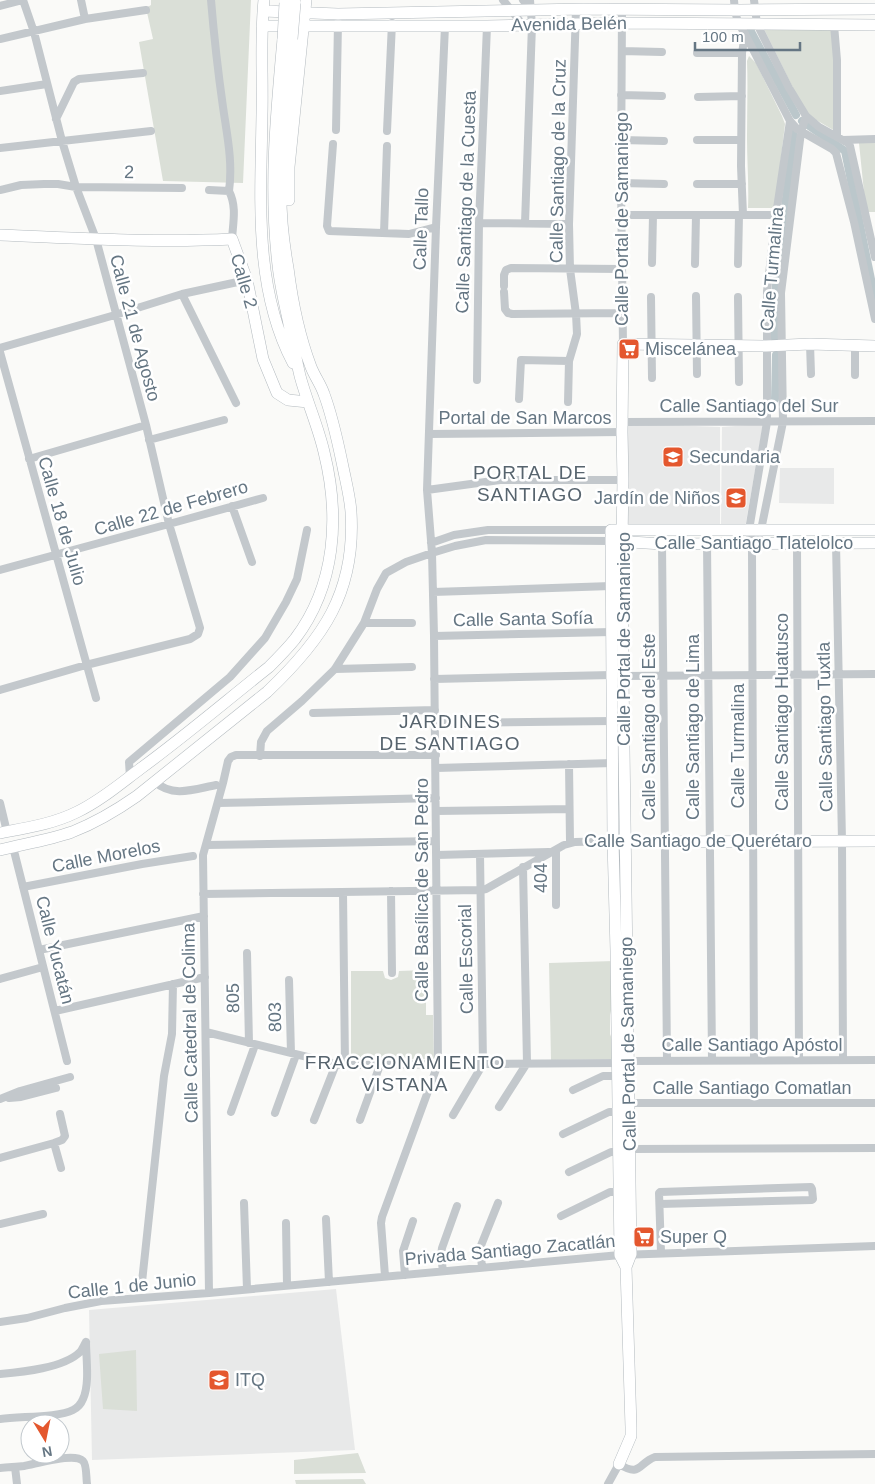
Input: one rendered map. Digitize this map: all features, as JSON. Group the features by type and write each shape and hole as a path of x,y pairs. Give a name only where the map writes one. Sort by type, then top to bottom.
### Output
{"street":[{"path":"0,6 23,0"},
{"name":"Calle 21 de Agosto","path":"23,0 34,32 56,119 76,187 96,239 146,426 169,524 200,628 198,634 190,639 86,665"},
{"path":"81,0 85,19"},
{"path":"211,0 223,108 229,143 231,178 229,191 234,206 235,221 232,239"},
{"path":"0,850 49,839 74,831 121,807 155,782 267,692 285,674 313,643 324,627 338,598 350,559 352,540 351,510 339,446 304,325 298,296 289,216 289,167 306,0"},
{"path":"502,0 528,25"},
{"path":"523,0 531,5 528,25 525,223"},
{"path":"290,2 282,144 283,230 294,303 312,368 324,393"},
{"path":"638,4 638,23"},
{"name":"Avenida Belén","path":"262,26 304,26 338,20 392,20 511,10 531,5 576,9 622,9 638,4 875,9"},
{"path":"735,5 738,24 790,122 801,132 836,153 854,222 875,319"},
{"path":"754,5 757,24 789,88 806,116 819,127 848,143 852,151 875,257"},
{"path":"264,6 262,26 260,197 265,261 269,294 275,320 285,347 300,375"},
{"name":"Avenida Belén","path":"264,6 338,20"},
{"name":"Calle Santiago de la Cruz","path":"568,402 569,361 576,334 576,314 570,268 569,224 576,9"},
{"name":"Calle Portal de Samaniego","path":"619,1464 631,1436 626,1267 619,1192 629,1104 623,1062 613,841 612,721 617,676 612,632 611,586 624,480 622,427 622,9"},
{"path":"0,39 85,19 146,10"},
{"path":"336,130 338,20"},
{"path":"387,131 392,20"},
{"name":"Avenida Belén","path":"392,20 445,26 622,23 875,25"},
{"path":"834,25 840,139"},
{"name":"Calle Tallo","path":"429,434 445,26"},
{"name":"Calle Santiago de la Cuesta","path":"477,380 479,223 487,26"},
{"path":"738,264 742,184 742,53 745,34"},
{"path":"0,803 4,833 31,828 57,820 77,812 98,800 165,751 269,667 294,639 308,619 317,600 324,581 331,550 334,504 324,452 300,375 278,267 275,231 274,146 287,39"},
{"path":"622,51 662,52"},
{"path":"696,53 742,53"},
{"path":"56,119 74,82 79,79 143,73"},
{"path":"0,91 47,84"},
{"path":"621,95 662,96"},
{"path":"698,97 742,96"},
{"name":"Calle Turmalina","path":"753,546 761,530 782,422 781,293 801,132 806,116"},
{"name":"Calle Turmalina","path":"754,1060 753,546 748,530 767,422 767,291 790,122"},
{"path":"0,148 151,131"},
{"path":"840,139 875,139"},
{"path":"621,140 664,141"},
{"path":"697,140 741,140"},
{"path":"332,144 327,226 329,231 410,234 436,227"},
{"path":"384,233 387,146"},
{"path":"621,183 664,184"},
{"name":"2","path":"0,190 21,185 44,184 76,187 182,188"},
{"path":"697,184 742,184"},
{"path":"209,190 229,191"},
{"path":"865,214 875,214"},
{"path":"622,215 776,215"},
{"path":"652,263 653,215"},
{"path":"695,264 696,215"},
{"path":"479,223 569,224"},
{"name":"Calle 2","path":"0,235 96,239 232,239 247,280 263,359 277,393 288,400 308,402"},
{"path":"622,269 510,268 506,270 504,275 505,309 508,313 622,313"},
{"path":"0,348 182,294 247,280"},
{"path":"182,294 236,403"},
{"path":"696,296 697,374"},
{"path":"651,297 652,378"},
{"path":"738,297 739,382"},
{"path":"623,344 766,346 855,344 875,346"},
{"path":"810,344 811,374"},
{"path":"855,344 855,375"},
{"name":"Calle 18 de Julio","path":"0,352 96,698"},
{"path":"519,399 521,360 569,361"},
{"path":"149,440 224,420"},
{"name":"Calle Santiago del Sur","path":"622,427 767,422 875,421"},
{"path":"29,458 146,426"},
{"name":"Portal de San Marcos","path":"429,434 622,427"},
{"name":"Calle Basílica de San Pedro","path":"385,1276 382,1217 438,1064 434,636 432,553 427,490 429,434"},
{"path":"427,490 500,480 624,480"},
{"name":"Calle 22 de Febrero","path":"0,570 263,498"},
{"path":"232,506 252,562"},
{"path":"130,776 129,762 230,677 265,638 297,579 307,530"},
{"name":"Calle Santiago Tlatelolco","path":"431,543 454,535 488,530 617,535 662,544 707,543 753,546 797,543 875,543"},
{"name":"Calle Santiago Tlatelolco","path":"260,756 261,742 267,731 335,669 364,623 377,589 386,573 406,562 455,546 486,540 748,530 875,530"},
{"name":"Calle Portal de Samaniego","path":"617,535 617,676 625,842 623,1062 618,1076 619,1112 624,1150 625,1254"},
{"name":"Calle Santiago de Lima","path":"707,543 712,1060"},
{"name":"Calle Santiago Huatusco","path":"797,543 798,1060"},
{"name":"Calle Santiago Tuxtla","path":"836,543 842,841 843,1060"},
{"name":"Calle Santiago del Este","path":"662,544 667,1061"},
{"path":"433,592 611,586"},
{"path":"364,623 412,623"},
{"name":"Calle Santa Sofía","path":"434,636 612,632"},
{"path":"0,690 86,665"},
{"path":"335,669 412,667"},
{"path":"434,679 875,674"},
{"path":"312,713 435,710"},
{"path":"435,723 612,721"},
{"name":"Calle Catedral de Colima","path":"209,1293 203,855 228,761 236,755 260,756"},
{"path":"260,756 436,755"},
{"path":"436,768 613,763"},
{"path":"569,764 570,842"},
{"path":"155,782 166,790 184,792 216,784"},
{"path":"218,803 436,798"},
{"path":"436,811 570,809"},
{"path":"207,845 436,841"},
{"name":"Calle Santiago de Querétaro","path":"204,894 481,890 570,842 875,841"},
{"name":"Calle Yucatán","path":"13,847 67,1061"},
{"path":"436,855 554,851"},
{"name":"404","path":"554,851 556,905"},
{"name":"Calle Escorial","path":"480,854 483,1064"},
{"name":"Calle Morelos","path":"23,887 194,856"},
{"path":"499,1107 526,1064 523,867"},
{"path":"391,891 392,973"},
{"path":"344,892 345,1065"},
{"path":"39,950 204,916"},
{"name":"805","path":"247,953 252,1044"},
{"path":"0,979 43,967"},
{"path":"54,1012 205,977"},
{"name":"803","path":"289,980 293,1054"},
{"path":"142,1282 164,1076 172,1034 173,984"},
{"name":"Calle Santiago Apóstol","path":"206,1032 345,1065 712,1060 875,1060"},
{"path":"231,1112 252,1044"},
{"path":"275,1113 293,1054"},
{"path":"314,1120 336,1064"},
{"path":"453,1115 483,1064"},
{"path":"360,1120 380,1065"},
{"path":"573,1090 603,1076 618,1076"},
{"path":"2,1099 20,1091 70,1077"},
{"path":"2,1099 21,1097 56,1088"},
{"name":"Calle Santiago Comatlan","path":"629,1104 875,1104"},
{"path":"563,1134 609,1112 619,1112"},
{"path":"0,1158 62,1140 65,1136 60,1114"},
{"path":"54,1143 61,1168"},
{"path":"569,1172 611,1152 624,1150 875,1148"},
{"path":"660,1204 813,1199 811,1187 660,1192 659,1193 661,1252"},
{"path":"744,1189 745,1202"},
{"path":"561,1216 610,1192 619,1192"},
{"path":"244,1203 247,1289"},
{"path":"482,1267 480,1248 498,1204"},
{"path":"443,1271 442,1248 457,1206"},
{"path":"0,1224 44,1214"},
{"path":"326,1219 329,1282"},
{"path":"406,1274 403,1251 413,1220"},
{"path":"286,1222 287,1285"},
{"name":"Privada Santiago Zacatlán","path":"209,1293 625,1254 875,1246"},
{"name":"Calle 1 de Junio","path":"0,1322 27,1318 101,1301 209,1293"},
{"path":"0,1374 51,1366 80,1352 86,1342 87,1377 84,1398 78,1407 71,1412 57,1414"},
{"path":"0,1419 20,1417"},
{"path":"608,1484 619,1464 632,1470 655,1457 875,1454"},
{"path":"70,1458 77,1458 85,1463 87,1484"},
{"path":"0,1468 26,1464"},
{"path":"15,1467 17,1484"}],"shaded area":[{"path":"151,0 251,0 243,183 163,181 139,42 153,39 146,8 151,5"},
{"path":"764,29 832,30 835,131 806,114"},
{"path":"749,56 756,63 785,124 775,208 748,208 747,61"},
{"path":"875,142 875,212 866,212 859,143"},
{"name":"Jardín de Niños","path":"763,424 745,528 721,526 722,427"},
{"name":"Secundaria","path":"625,425 720,427 720,528 628,527"},
{"path":"780,468 834,468 834,504 779,503"},
{"path":"614,961 614,998 610,1015 610,1034 614,1045 614,1059 551,1060 549,963"},
{"path":"426,970 426,1015 433,1015 434,1059 351,1060 351,971 383,971 385,978 391,980 398,977 399,971"},
{"name":"ITQ","path":"336,1289 355,1450 92,1460 89,1310"},
{"path":"136,1350 137,1411 103,1409 99,1354"},
{"path":"358,1453 366,1473 294,1474 294,1460"},
{"path":"363,1479 366,1484 296,1484 295,1480"}],"waterway":[{"path":"748,26 796,115"},
{"path":"802,121 845,151 875,299"},
{"path":"775,339 775,294 794,129"},
{"path":"775,399 776,355"}],"place":[{"name":"Miscelánea","path":"629,349"},
{"name":"Secundaria","path":"673,457"},
{"name":"Jardín de Niños","path":"736,498"},
{"name":"Super Q","path":"644,1237"},
{"name":"ITQ","path":"219,1380"}],"district":[{"name":"PORTAL DE SANTIAGO","path":"530,483"},
{"name":"JARDINES DE SANTIAGO","path":"450,732"},
{"name":"FRACCIONAMIENTO VISTANA","path":"405,1073"}]}
